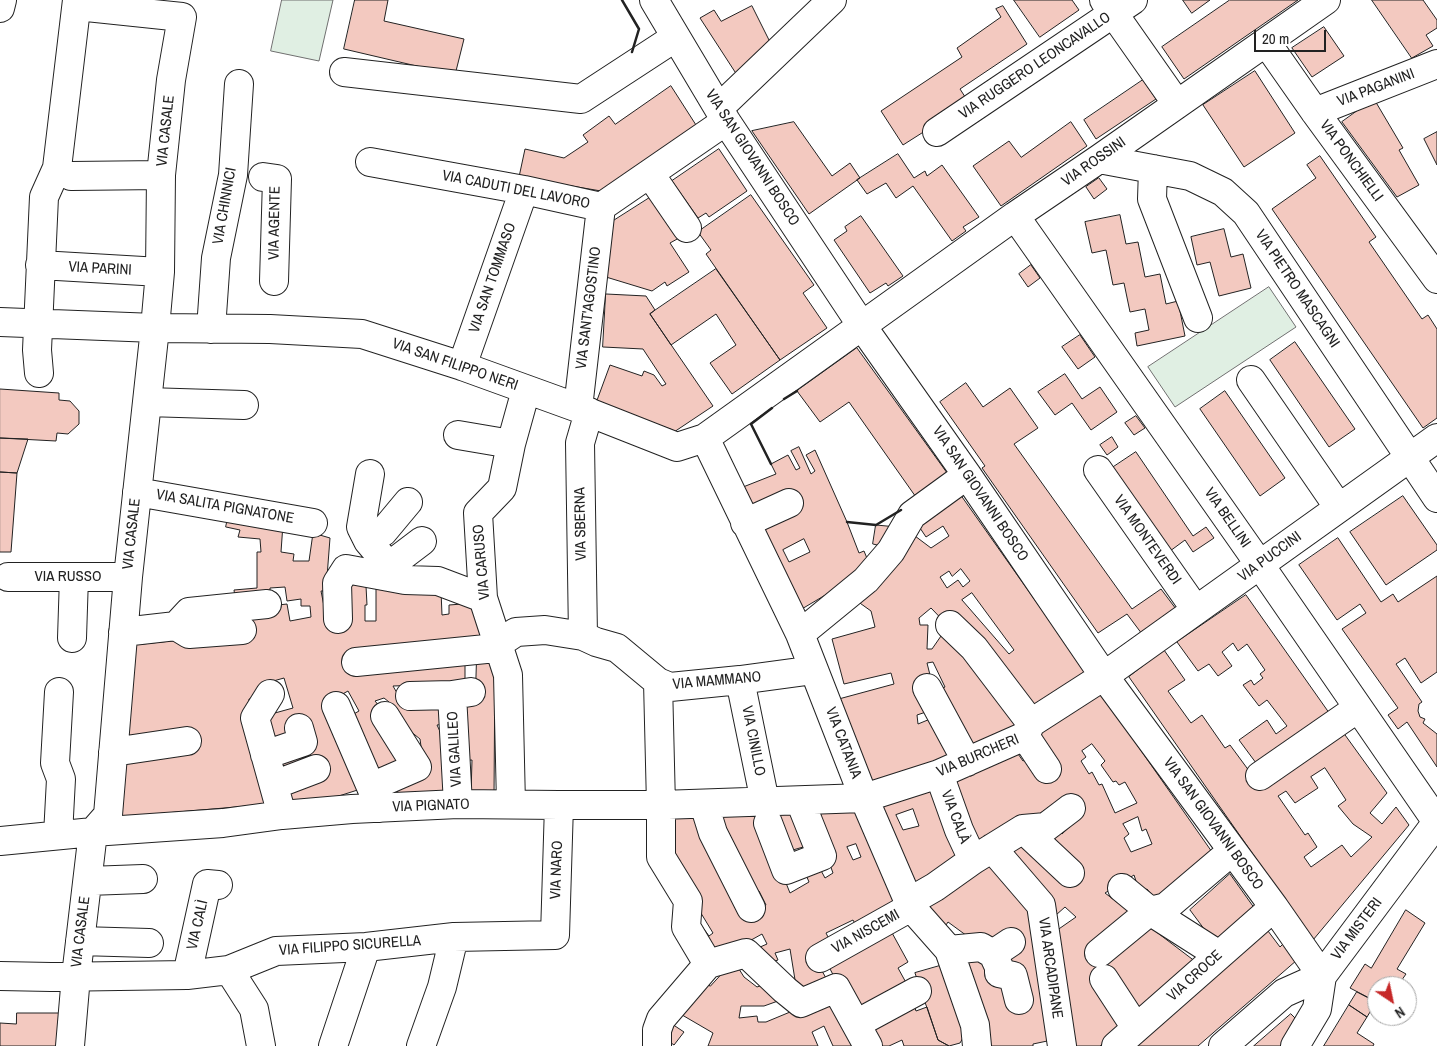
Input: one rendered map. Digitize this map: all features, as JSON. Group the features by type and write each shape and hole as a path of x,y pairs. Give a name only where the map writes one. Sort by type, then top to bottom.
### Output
{"street":[{"path":"0,8 2,0"},
{"name":"VIA SAN GIOVANNI BOSCO","path":"654,0 723,115 862,326 968,475 1104,676 1274,907 1322,976"},
{"name":"VIA CADUTI DEL LAVORO","path":"370,162 524,190 601,207 650,174 723,115 832,0"},
{"name":"VIA ROSSINI","path":"862,326 1015,216 1326,0"},
{"path":"39,373 37,350 44,197 57,168 77,3"},
{"name":"VIA CASALE","path":"70,1046 76,976 93,832 108,815 128,577 156,328 160,272 161,175 171,80 182,17 77,3"},
{"path":"1117,4 1177,104"},
{"name":"VIA RUGGERO LEONCAVALLO","path":"937,132 1117,4"},
{"path":"344,72 581,99 676,37"},
{"name":"VIA PONCHIELLI","path":"1266,42 1437,279"},
{"name":"VIA PAGANINI","path":"1315,112 1437,64"},
{"name":"VIA CHINNICI","path":"212,328 216,258 233,176 239,84"},
{"name":"VIA PIETRO MASCAGNI","path":"1099,159 1190,176 1223,192 1246,213 1437,498"},
{"path":"1153,169 1152,198 1198,318"},
{"path":"650,174 687,228"},
{"path":"71,176 161,175"},
{"name":"VIA AGENTE","path":"263,177 277,179 274,281"},
{"name":"VIA SAN TOMMASO","path":"462,366 524,190"},
{"name":"VIA SANT'AGOSTINO","path":"584,410 601,207"},
{"name":"VIA BELLINI","path":"1015,216 1260,565 1437,822"},
{"name":"VIA PARINI","path":"40,265 160,272"},
{"name":"VIA SAN FILIPPO NERI","path":"0,322 156,328 270,329 362,334 462,366 584,410 677,447 704,438 862,326"},
{"path":"1251,380 1339,508"},
{"name":"VIA CARUSO","path":"511,804 507,638 483,598 478,513 502,488 510,444 526,390"},
{"path":"147,402 244,405"},
{"name":"VIA SBERNA","path":"583,636 580,443 584,410"},
{"path":"458,435 510,444"},
{"name":"VIA CATANIA","path":"704,438 800,634 864,798 910,904 949,950 975,1025 977,1046"},
{"name":"VIA PUCCINI","path":"1104,676 1437,438"},
{"name":"VIA MONTEVERDI","path":"1098,470 1196,610"},
{"path":"370,474 361,526 368,541 397,573"},
{"path":"800,634 866,580 891,551 912,515 968,475"},
{"name":"VIA SALITA PIGNATONE","path":"137,492 313,522"},
{"path":"368,541 383,532 408,502"},
{"path":"745,523 789,503"},
{"path":"397,573 422,541"},
{"path":"338,619 337,583 346,570 397,573 438,581 483,598"},
{"name":"VIA RUSSO","path":"8,577 128,577"},
{"path":"72,638 74,577"},
{"path":"176,626 189,612 267,604"},
{"path":"950,625 974,648 1028,730 1047,769"},
{"path":"123,632 176,626 189,634 242,630"},
{"name":"VIA MAMMANO","path":"356,662 486,649 507,638 545,630 583,636 618,648 658,682 670,688 814,670"},
{"name":"VIA BURCHERI","path":"864,798 939,774 967,762 1028,730 1104,676"},
{"name":"VIA CINILLO","path":"740,680 767,812 786,870 822,856 800,801"},
{"path":"658,682 661,857 688,901 686,927 708,964"},
{"path":"927,688 967,762"},
{"path":"58,835 61,779 54,763 59,692"},
{"name":"VIA GALILEO","path":"410,696 462,693 458,804"},
{"path":"270,694 255,718 282,815"},
{"path":"336,706 376,798 417,767 385,716"},
{"path":"1260,776 1358,708"},
{"path":"265,755 303,742 299,728"},
{"path":"113,752 187,741"},
{"path":"274,785 316,769"},
{"name":"VIA CALÀ","path":"939,774 959,830 983,854"},
{"name":"VIA PIGNATO","path":"0,841 222,823 282,815 376,798 458,804 704,804 767,812 800,801 864,798"},
{"path":"704,804 713,834 751,908"},
{"name":"VIA NARO","path":"555,935 560,805"},
{"path":"1022,829 1046,827 1071,808"},
{"name":"VIA MISTERI","path":"1295,1046 1317,1009 1322,976 1437,822"},
{"path":"1022,829 1070,873"},
{"name":"VIA NISCEMI","path":"820,958 910,904 1022,829"},
{"path":"1136,1028 1101,966 1150,911 1166,906 1232,851"},
{"name":"VIA ARCADIPANE","path":"983,854 1041,905 1062,1046"},
{"path":"88,881 143,879"},
{"name":"VIA CALÌ","path":"187,975 207,884 218,885"},
{"path":"1122,888 1150,911 1219,955"},
{"name":"VIA CROCE","path":"1116,1046 1274,907"},
{"name":"VIA FILIPPO SICURELLA","path":"0,976 187,975 229,970 276,951 366,947 454,938 555,935"},
{"path":"421,1046 442,987 454,938"},
{"path":"80,941 149,943"},
{"path":"333,1046 366,947"},
{"path":"949,950 981,947 1002,948 1000,973 1013,976 1019,1000"},
{"path":"659,1044 657,1030 661,1018 708,964 746,953 800,1003 836,988 862,1035 917,990"},
{"path":"229,970 254,1009 261,1046"},
{"path":"1223,1046 1284,993 1322,976"}],"green space":[{"path":"282,0 333,0 319,61 271,51"},
{"path":"1269,287 1296,327 1175,407 1148,367"}],"building":[{"path":"355,0 388,0 384,21 464,39 455,75 344,49"},
{"path":"1014,0 1072,0 1079,10 1040,37"},
{"path":"1183,0 1210,0 1192,13"},
{"path":"1230,0 1298,0 1184,79 1162,47"},
{"path":"1372,0 1423,0 1437,20 1437,28 1426,35 1433,46 1412,58"},
{"path":"752,6 771,44 737,75 700,18 714,10 721,21"},
{"path":"1003,6 1027,44 960,89 969,103 903,145 881,111 962,57 957,48 1001,17 996,9"},
{"path":"1324,27 1344,56 1312,77 1292,48"},
{"path":"1255,71 1295,133 1244,167 1203,105"},
{"path":"1143,80 1156,99 1096,139 1084,120"},
{"path":"671,86 696,125 601,191 519,177 525,149 564,158 588,142 583,135 609,116 615,124"},
{"path":"1374,99 1403,148 1399,150 1419,185 1397,197 1342,122"},
{"path":"794,122 832,176 850,163 860,178 809,214 752,131"},
{"path":"1071,122 1087,146 1001,206 973,166 1009,141 1021,157"},
{"path":"1437,132 1437,165 1424,139"},
{"path":"719,149 747,191 709,217 706,213 698,218 672,181"},
{"path":"898,154 914,178 925,171 927,176 942,165 979,217 963,227 966,231 952,241 913,186 896,198 886,183 867,194 857,180"},
{"path":"1320,156 1376,237 1369,242 1422,319 1428,315 1437,329 1437,418 1423,428 1272,209 1316,178 1307,165"},
{"path":"1099,178 1107,189 1094,199 1086,187"},
{"path":"751,195 814,285 803,293 827,328 780,360 706,254 711,250 698,232"},
{"path":"651,197 679,238 670,243 689,272 667,286 665,282 652,291 606,277 610,223"},
{"path":"1120,215 1126,244 1138,242 1145,277 1160,274 1166,304 1178,301 1185,336 1137,346 1135,333 1149,330 1145,309 1130,312 1124,283 1113,285 1106,250 1092,253 1085,222"},
{"path":"861,216 903,276 888,286 886,283 870,293 834,240 847,231 845,227"},
{"path":"1224,229 1231,257 1243,254 1251,288 1219,296 1210,262 1197,265 1191,237"},
{"path":"1031,265 1040,278 1028,287 1019,274"},
{"path":"716,269 780,360 732,394 710,363 736,345 716,314 671,345 650,314"},
{"path":"606,294 646,296 655,310 650,314 713,406 674,432 673,430 596,403 610,365 642,376 644,371 654,375 662,386 666,384 643,349 603,347"},
{"path":"1080,335 1095,357 1078,369 1062,347"},
{"path":"1295,342 1355,429 1329,447 1270,360"},
{"path":"857,348 950,477 918,500 849,402 820,422 797,391"},
{"path":"1065,374 1082,399 1100,387 1117,412 1091,430 1072,403 1055,415 1038,392"},
{"path":"966,383 983,407 1010,388 1038,428 1014,444 1132,609 1161,589 1176,609 1142,634 1127,614 1098,633 982,468 985,466 940,402"},
{"path":"0,389 59,393 59,400 70,401 79,411 79,424 68,434 57,433 56,441 0,438"},
{"path":"1225,391 1285,478 1260,496 1200,409"},
{"path":"1136,416 1145,428 1134,435 1125,423"},
{"path":"1112,437 1118,447 1107,455 1100,445"},
{"path":"0,438 28,439 17,473 0,472"},
{"path":"799,447 811,474 815,471 806,455 815,450 859,553 864,551 871,568 795,613 738,489 776,474 771,464 788,455 796,470 800,468 791,451","holes":["804,539 810,552 789,562 783,550"]},
{"path":"1136,452 1193,536 1206,527 1214,538 1193,552 1185,540 1166,554 1109,470"},
{"path":"0,472 17,473 11,552 0,552"},
{"path":"960,494 1090,678 1033,714 931,608 919,618 920,625 928,625 927,649 932,649 941,636 977,664 1022,730 975,752 935,692 945,687 933,662 927,663 931,679 929,711 917,715 918,724 935,717 953,758 871,791 835,700 894,684 891,673 844,684 832,639 875,627 871,611 857,601 911,533 931,548 949,536 943,526 926,537 918,525","holes":["961,569 970,581 963,587 958,580 947,588 940,577 949,571 952,576","972,593 1014,650 1009,654 962,600"]},
{"path":"1403,496 1437,545 1437,550 1386,585 1350,532"},
{"path":"229,513 283,524 281,552 294,554 293,561 309,561 313,533 330,538 327,577 331,591 321,591 326,616 342,583 366,586 367,605 365,605 365,621 376,621 376,586 441,591 442,615 449,614 449,605 475,603 487,640 465,653 465,692 422,685 393,686 397,693 404,697 441,697 446,724 437,725 444,740 447,797 397,798 395,779 425,776 420,739 389,714 394,706 384,698 375,701 385,713 406,768 372,781 345,719 359,711 348,691 330,701 367,787 320,802 289,808 274,756 301,722 271,750 264,716 293,708 284,678 259,685 261,698 249,699 249,717 271,804 119,817 133,645 247,633 191,615 287,604 290,621 311,617 310,606 301,606 301,599 287,601 285,587 270,588 270,600 236,605 234,590 257,588 257,552 261,552 260,539 238,537 240,530 226,527"},
{"path":"876,525 897,527 889,548 873,544"},
{"path":"1338,538 1381,602 1393,594 1398,602 1437,576 1437,672 1421,683 1405,658 1396,664 1422,702 1419,704 1418,711 1420,717 1425,719 1423,723 1437,734 1437,767 1407,722 1398,729 1388,715 1398,708 1342,629 1366,613 1360,604 1337,620 1299,565"},
{"path":"1246,595 1332,717 1259,767 1239,740 1267,720 1276,734 1287,726 1267,700 1259,706 1243,685 1251,680 1254,685 1263,678 1260,674 1265,670 1247,644 1238,651 1233,643 1222,652 1232,666 1218,676 1209,664 1198,671 1177,642"},
{"path":"1164,650 1185,680 1168,691 1191,723 1202,715 1225,748 1230,745 1258,783 1340,728 1387,793 1370,813 1382,824 1396,807 1409,825 1313,940 1129,677","holes":["1325,768 1346,800 1338,806 1353,824 1372,837 1351,857 1342,845 1311,867 1304,857 1317,847 1308,833 1305,835 1278,796 1286,791 1295,803 1318,788 1311,777"]},
{"path":"477,657 495,657 494,796 471,794 472,760 459,761 461,695 475,695"},
{"path":"1100,692 1212,852 1156,900 1147,889 1140,893 1134,875 1105,893 1196,962 1125,1027 1100,1046 1072,1046 1053,933 1076,917 1065,907 1056,915 1000,851 1043,841 1056,828 1062,834 1083,814 1074,799 1055,803 1013,832 977,852 946,779 1016,751 1023,761 1030,757 1034,729","holes":["1092,744 1105,761 1101,765 1113,782 1116,781 1119,785 1125,782 1137,803 1115,813 1102,784 1099,785 1092,772 1089,774 1081,761 1086,757 1082,751","1138,817 1142,831 1146,829 1152,844 1131,852 1124,838 1129,834 1123,824"]},
{"path":"936,783 964,859 916,885 879,804","holes":["913,809 919,826 903,830 896,815"]},
{"path":"855,805 899,908 858,929 853,920 826,933 829,939 814,957 830,985 803,999 796,986 790,949 775,953 778,960 762,965 751,951 767,944 762,934 726,954 694,938 698,921 709,936 713,933 673,867 665,816 698,814 745,917 766,905 759,891 751,895 714,815 758,813 790,893 809,882 804,870 817,863 825,878 833,873 810,810","holes":["856,844 861,857 853,860 847,847"]},
{"path":"800,809 810,845 786,852 770,813"},
{"path":"993,854 1038,917 1052,1040 1033,1044 1033,1046 988,1046 959,956 979,951 1000,972 1016,949 1014,929 1002,943 978,944 948,922 946,925 932,914 925,903"},
{"path":"1230,874 1255,909 1216,945 1190,910"},
{"path":"1406,910 1425,923 1397,969 1406,974 1405,976 1367,976 1367,997 1350,988 1365,964 1371,968"},
{"path":"891,931 908,962 898,968 909,988 855,1017 828,965"},
{"path":"1268,931 1280,947 1283,944 1297,960 1198,1046 1136,1046"},
{"path":"734,961 744,977 757,987 770,982 778,1001 764,1006 741,1006 739,1018 757,1016 758,1022 766,1022 831,995 856,1046 833,1046 824,1026 812,1032 818,1046 708,1046 713,1033 677,1012 703,981 710,986"},
{"path":"943,965 967,1031 960,1043 949,1046 938,1040 915,973"},
{"path":"1357,992 1367,997 1367,1017 1349,1005"},
{"path":"912,1000 916,1011 927,1007 938,1040 949,1046 904,1046 902,1040 889,1046 878,1046 868,1025"},
{"path":"1349,1005 1367,1017 1357,1033 1374,1044 1373,1046 1324,1046"},
{"path":"17,1013 64,1013 62,1046 0,1046 0,1023 16,1024"},
{"path":"1291,1014 1300,1023 1286,1046 1254,1046"},
{"path":"669,1022 684,1032 674,1045 660,1035"}],"wall":[{"path":"622,0 639,29 632,52"},
{"path":"784,399 797,391"},
{"path":"771,464 751,424 772,408"},
{"path":"847,522 876,525 901,510"}]}
